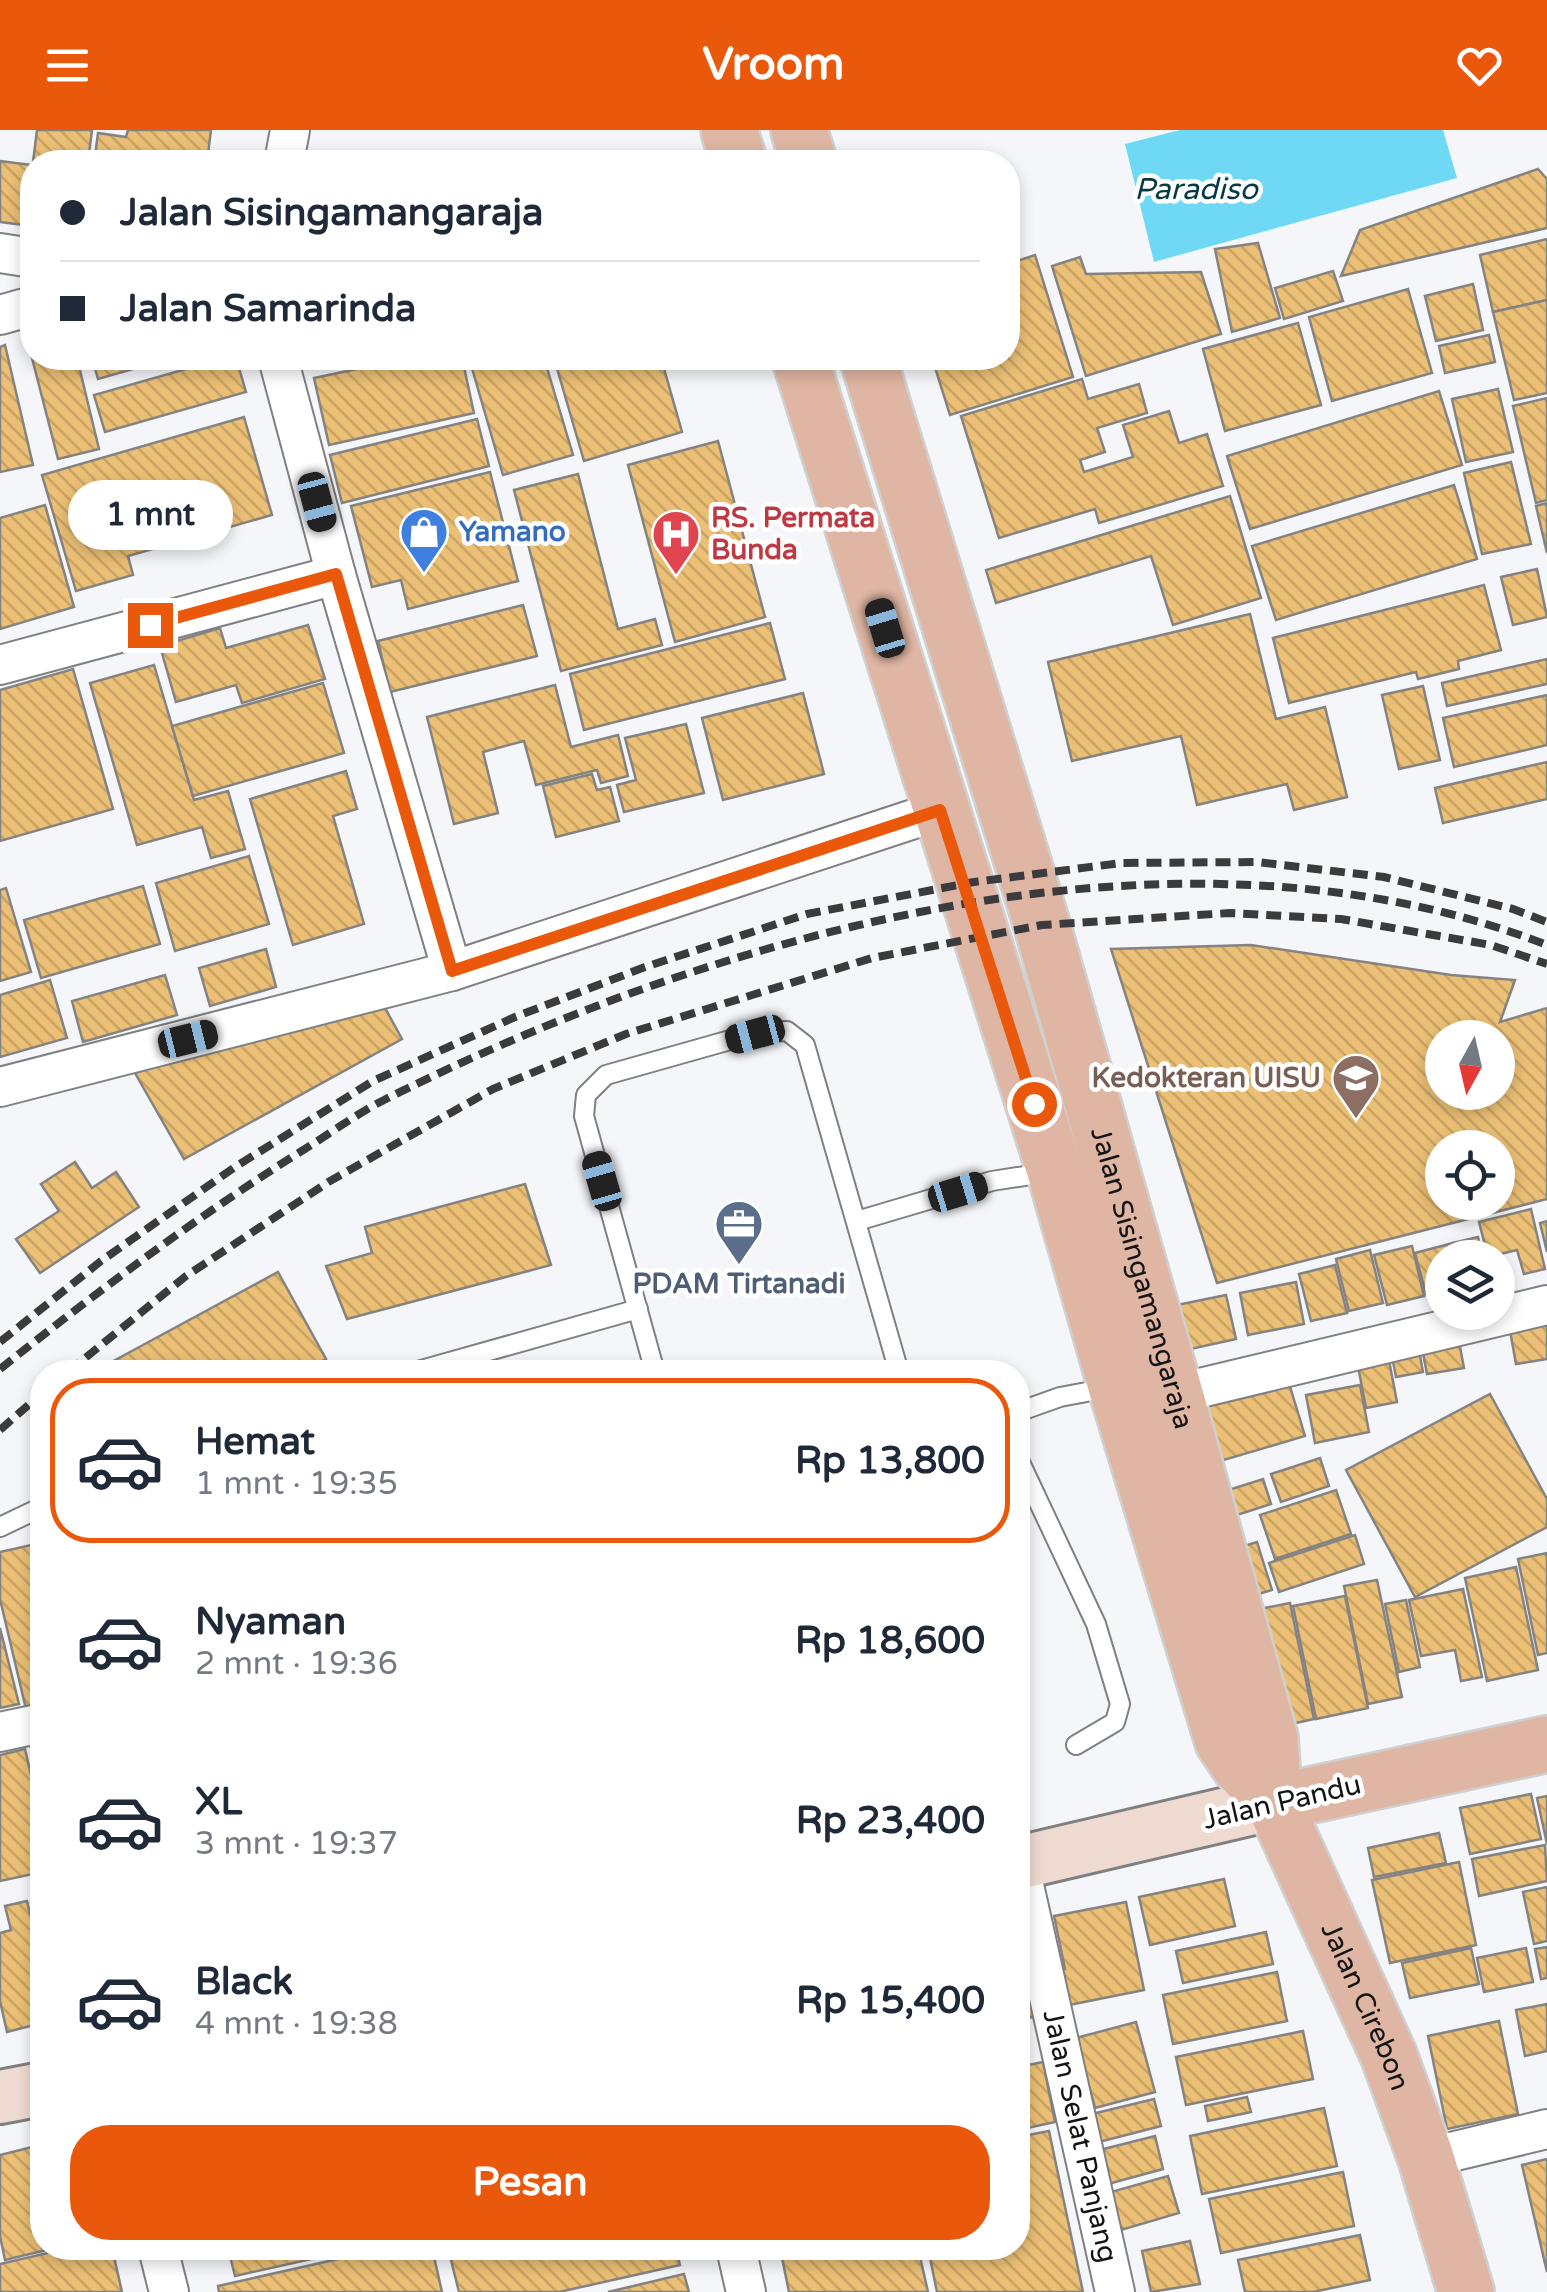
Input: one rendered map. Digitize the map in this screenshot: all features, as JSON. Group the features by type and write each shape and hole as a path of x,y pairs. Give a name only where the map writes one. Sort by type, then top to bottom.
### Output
{"main road":[{"name":"Jalan Sisingamangaraja","path":"804,370 1055,1171 1223,1741"},
{"name":"Jalan Sisingamangaraja","path":"872,370 1042,925 1174,1394 1270,1739 1274,1803"},
{"name":"Jalan Cirebon","path":"1223,1741 1274,1803 1388,2056 1426,2158 1466,2292"},
{"name":"Jalan Pandu","path":"1030,1860 1547,1744"},
{"path":"0,2097 30,2091"}],"street":[{"path":"281,370 336,574 452,971"},
{"path":"0,665 336,574"},
{"path":"0,1087 452,971 940,810"},
{"path":"1174,1394 1547,1305"},
{"path":"0,1732 30,1726"},
{"name":"Jalan Selat Panjang","path":"1030,1916 1115,2292"},
{"path":"1426,2158 1547,2129"},
{"path":"161,2260 170,2292"},
{"path":"739,2260 746,2292"}],"lane":[{"path":"652,1360 584,1116 586,1094 606,1075 755,1034 787,1031 805,1045 895,1360"},
{"path":"857,1222 992,1182 1055,1171"},
{"path":"457,1360 638,1310"},
{"path":"1030,1407 1060,1396 1116,1386"},
{"path":"1030,1484 1096,1624 1120,1704 1114,1722 1076,1745"},
{"path":"0,1528 30,1514"}],"water":[{"name":"Paradiso","path":"1180,130 1443,130 1457,178 1154,262 1125,144"}],"building":[{"path":"37,130 92,130 90,150 34,150"},
{"path":"128,130 211,130 208,150 96,150 98,133 126,137"},
{"path":"0,161 20,164 20,224 0,222"},
{"path":"1538,169 1547,179 1547,228 1341,276 1360,230"},
{"path":"1547,239 1547,300 1493,312 1480,255"},
{"path":"1258,243 1280,318 1232,332 1215,249"},
{"path":"1035,255 1073,377 950,415 936,370 1020,370 1020,260"},
{"path":"1080,257 1086,274 1201,272 1221,334 1086,376 1052,266"},
{"path":"1333,271 1343,301 1284,319 1275,288"},
{"path":"1473,284 1483,330 1436,341 1425,296"},
{"path":"1408,289 1432,373 1332,401 1309,317"},
{"path":"1547,300 1547,393 1514,400 1493,312"},
{"path":"1298,323 1321,405 1225,431 1203,349"},
{"path":"1489,335 1495,362 1445,373 1439,346"},
{"path":"5,345 33,465 0,472 0,347"},
{"path":"35,370 80,370 99,449 58,459"},
{"path":"95,370 130,370 98,379"},
{"path":"183,370 240,370 246,392 105,432 94,395"},
{"path":"352,370 465,370 474,413 329,445 314,378"},
{"path":"472,370 548,370 573,455 503,475"},
{"path":"557,370 664,370 682,432 584,461"},
{"path":"1082,379 1088,399 1139,384 1147,413 1097,428 1105,452 1080,460 1084,472 1133,457 1123,425 1169,411 1179,443 1207,434 1223,486 1099,523 1095,509 999,538 961,416"},
{"path":"1498,389 1513,452 1466,462 1452,399"},
{"path":"1439,391 1462,465 1250,529 1227,456"},
{"path":"1547,398 1547,500 1536,503 1513,406"},
{"path":"244,417 272,515 128,556 133,575 76,591 42,475"},
{"path":"477,419 489,466 342,503 330,455"},
{"path":"718,441 765,617 675,642 628,465"},
{"path":"1511,462 1531,544 1482,554 1464,473"},
{"path":"490,472 518,581 408,609 401,580 372,587 351,506"},
{"path":"578,474 618,629 655,619 662,645 561,671 514,490"},
{"path":"1454,485 1477,559 1276,620 1252,546"},
{"path":"1230,496 1261,598 1173,625 1151,556 996,603 986,570"},
{"path":"1547,503 1547,553 1536,506"},
{"path":"45,505 74,607 0,629 0,518"},
{"path":"1537,569 1547,617 1513,625 1501,577"},
{"path":"1484,585 1501,650 1458,661 1459,669 1418,679 1416,672 1289,703 1273,638"},
{"path":"523,605 537,656 390,692 378,641"},
{"path":"1250,614 1276,719 1325,707 1347,797 1294,810 1287,784 1197,805 1181,736 1072,761 1048,662"},
{"path":"770,623 785,679 584,730 570,674"},
{"path":"308,625 325,679 242,703 236,685 176,702 160,646 220,628 226,648"},
{"path":"1547,659 1547,684 1447,706 1442,683"},
{"path":"154,665 194,800 228,791 245,849 211,858 202,827 137,845 90,683"},
{"path":"73,669 113,809 0,841 0,690"},
{"path":"323,683 344,753 193,796 172,726"},
{"path":"555,685 571,747 618,735 628,776 601,783 597,770 536,785 524,741 483,752 498,813 454,824 427,717"},
{"path":"1423,686 1440,760 1399,769 1382,695"},
{"path":"803,693 824,774 723,800 702,718"},
{"path":"1547,695 1547,745 1454,767 1443,718"},
{"path":"686,724 704,793 624,812 617,785 636,780 625,738"},
{"path":"1547,762 1547,799 1443,823 1435,788"},
{"path":"346,771 357,809 333,816 364,924 293,945 250,799"},
{"path":"592,774 597,790 610,787 619,821 556,837 543,786"},
{"path":"249,856 269,924 175,951 156,883"},
{"path":"143,886 160,944 41,978 24,920"},
{"path":"6,888 31,972 0,981 0,890"},
{"name":"Kedokteran UISU","path":"1251,945 1451,975 1515,980 1501,1020 1425,1020 1425,1110 1515,1110 1515,1020 1507,1020 1547,1008 1547,1199 1515,1207 1515,1130 1425,1130 1425,1220 1464,1220 1217,1283 1111,949"},
{"path":"266,949 276,987 210,1006 199,968"},
{"path":"165,975 177,1015 83,1042 72,1001"},
{"path":"50,980 67,1038 0,1057 0,995"},
{"path":"379,997 402,1039 184,1159 135,1073"},
{"path":"75,1162 92,1188 116,1172 139,1207 40,1273 16,1239 59,1211 41,1184"},
{"path":"525,1184 551,1265 347,1319 326,1266 372,1253 365,1227"},
{"path":"1531,1209 1545,1269 1524,1274 1515,1240 1484,1240 1479,1222 1515,1220 1515,1213"},
{"path":"1547,1221 1547,1252 1540,1223"},
{"path":"1412,1246 1424,1296 1387,1305 1374,1255"},
{"path":"1370,1250 1383,1303 1349,1311 1336,1259"},
{"path":"1425,1250 1425,1290 1415,1253"},
{"path":"1335,1265 1347,1313 1311,1321 1299,1274"},
{"path":"278,1272 326,1359 324,1360 115,1360"},
{"path":"1296,1282 1304,1324 1248,1335 1240,1293"},
{"path":"1226,1295 1236,1339 1186,1350 1177,1305"},
{"path":"1547,1318 1547,1359 1516,1364 1510,1330 1515,1330 1515,1324"},
{"path":"1458,1336 1464,1368 1427,1374 1421,1343"},
{"path":"1418,1345 1423,1372 1396,1377 1391,1351"},
{"path":"1387,1350 1397,1402 1366,1408 1356,1356"},
{"path":"1288,1380 1305,1436 1217,1462 1200,1406"},
{"path":"1360,1385 1369,1432 1315,1443 1306,1395"},
{"path":"1490,1394 1547,1499 1547,1527 1415,1597 1346,1470"},
{"path":"1320,1458 1329,1486 1281,1502 1271,1474"},
{"path":"1263,1479 1271,1504 1231,1517 1222,1492"},
{"path":"1336,1490 1351,1534 1275,1559 1260,1515"},
{"path":"1355,1535 1364,1564 1279,1592 1269,1563"},
{"path":"1257,1542 1272,1590 1249,1597 1234,1549"},
{"path":"30,1545 30,1708 26,1709 0,1599 0,1552"},
{"path":"1547,1553 1547,1653 1538,1655 1518,1559"},
{"path":"1516,1567 1538,1670 1487,1681 1465,1578"},
{"path":"1377,1580 1402,1697 1368,1704 1344,1586"},
{"path":"1463,1589 1482,1677 1461,1681 1455,1650 1421,1656 1409,1600"},
{"path":"1345,1596 1368,1708 1316,1719 1293,1606"},
{"path":"1406,1600 1420,1667 1399,1672 1385,1604"},
{"path":"1290,1603 1314,1719 1273,1728 1249,1611"},
{"path":"0,1628 19,1704 0,1708"},
{"path":"25,1749 30,1771 30,1875 0,1881 0,1755"},
{"path":"1531,1794 1541,1839 1470,1854 1460,1808"},
{"path":"1547,1796 1547,1844 1537,1798"},
{"path":"1439,1833 1446,1863 1374,1877 1368,1848"},
{"path":"1545,1845 1547,1881 1479,1896 1472,1859"},
{"path":"1459,1862 1476,1945 1390,1963 1372,1880"},
{"path":"1224,1879 1235,1926 1150,1945 1139,1897"},
{"path":"1547,1887 1547,1941 1534,1944 1523,1892"},
{"path":"27,1901 30,1914 30,2026 7,2032 0,2001 0,1933 11,1930 5,1906"},
{"path":"1126,1902 1144,1990 1064,2006 1057,1971 1065,1969 1054,1916"},
{"path":"1266,1932 1273,1964 1183,1983 1176,1951"},
{"path":"1547,1947 1547,1978 1541,1979 1535,1949"},
{"path":"1471,1948 1479,1984 1410,1998 1402,1963"},
{"path":"1526,1948 1533,1982 1484,1992 1477,1958"},
{"path":"1277,1972 1287,2021 1173,2044 1163,1995"},
{"path":"1030,1977 1038,2016 1030,2018"},
{"path":"1547,2004 1547,2051 1525,2056 1516,2010"},
{"path":"1499,2021 1518,2114 1447,2129 1428,2036"},
{"path":"1136,2022 1155,2092 1095,2108 1076,2038"},
{"path":"1303,2031 1313,2079 1186,2105 1176,2057"},
{"path":"1043,2062 1055,2122 1030,2127 1030,2065"},
{"path":"1247,2097 1251,2112 1208,2121 1205,2106"},
{"path":"1154,2099 1161,2126 1099,2142 1092,2114"},
{"path":"1324,2108 1337,2166 1202,2194 1190,2136"},
{"path":"1049,2131 1083,2292 937,2292 930,2260 1030,2260 1030,2135"},
{"path":"1155,2136 1163,2169 1097,2187 1088,2153"},
{"path":"30,2148 30,2254 5,2260 0,2236 0,2155"},
{"path":"1547,2159 1547,2272 1522,2165"},
{"path":"1343,2172 1354,2226 1221,2253 1209,2199"},
{"path":"1168,2176 1179,2213 1121,2230 1111,2192"},
{"path":"1360,2235 1370,2280 1313,2292 1245,2292 1238,2260"},
{"path":"1190,2241 1200,2284 1151,2292 1142,2251"},
{"path":"30,2257 115,2260 122,2292 0,2292 0,2264"},
{"path":"231,2260 307,2260 235,2276"},
{"path":"334,2260 435,2260 442,2292 219,2292 218,2286"},
{"path":"451,2260 679,2260 680,2265 559,2292 459,2292"},
{"path":"782,2260 921,2260 928,2292 789,2292"},
{"path":"684,2274 689,2292 608,2292"}],"railway":[{"path":"0,1342 101,1261 235,1167 373,1081 515,1017 645,967 807,914 974,882 1121,863 1257,862 1384,877 1513,909 1547,922"},
{"path":"0,1369 185,1229 375,1105 517,1038 658,984 805,939 956,905 1108,887 1259,885 1406,904 1547,945"},
{"path":"83,1360 186,1276 330,1181 493,1089 626,1034 872,958 1042,925 1230,913 1341,919 1491,945 1547,964"},
{"path":"0,1430 30,1404"}],"place":[{"name":"Yamano","path":"424,574"},
{"name":"RS. Permata Bunda","path":"676,576"},
{"name":"Kedokteran UISU","path":"1356,1120"},
{"name":"PDAM Tirtanadi","path":"739,1266"}],"route":[{"path":"150,625 336,574 452,971 940,810 1034,1104"}]}
